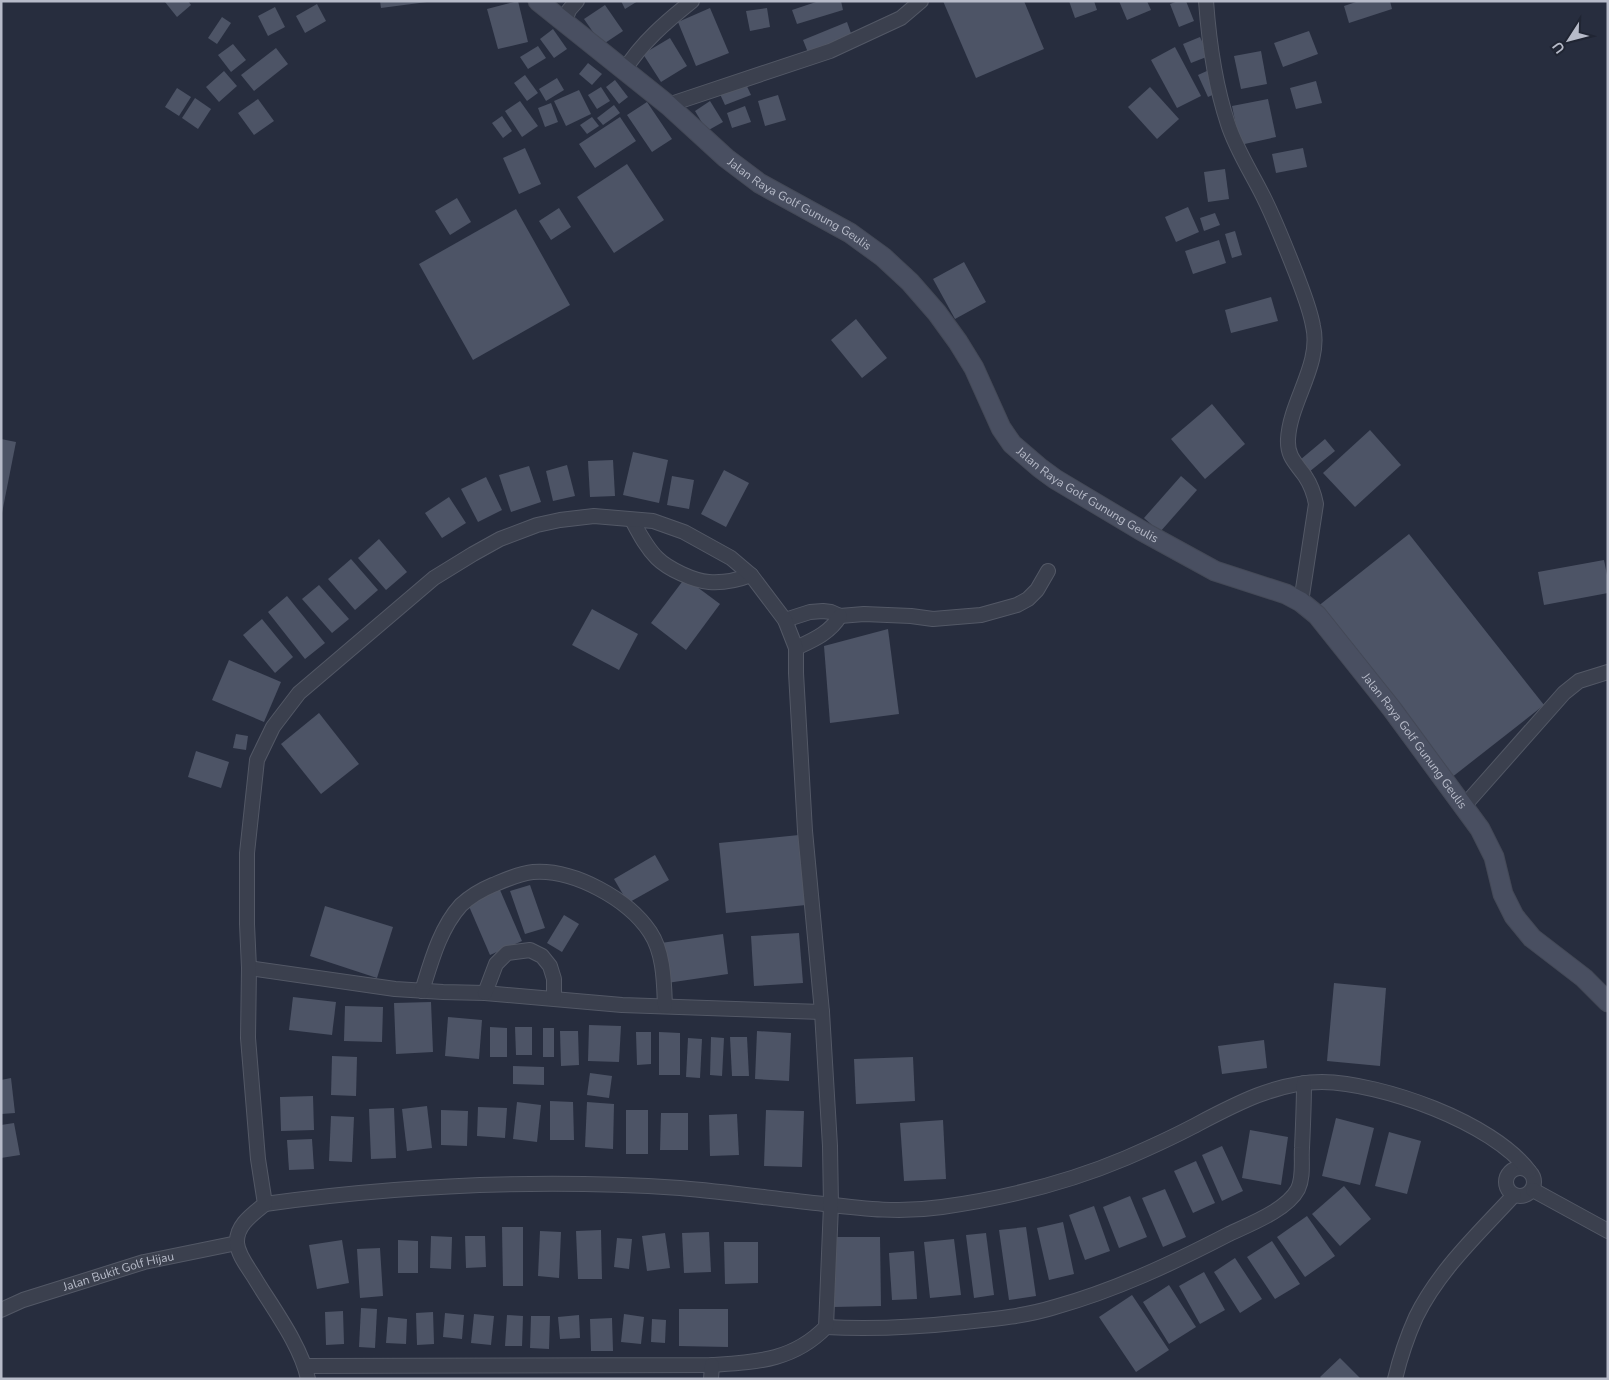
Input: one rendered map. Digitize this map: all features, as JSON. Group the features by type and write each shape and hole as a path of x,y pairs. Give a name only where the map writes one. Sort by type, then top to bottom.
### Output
{"main road":[{"name":"Jalan Raya Golf Gunung Geulis","path":"538,1 668,105 726,158 759,183 850,233 883,257 910,282 937,313 958,342 974,368 1001,428 1012,444 1040,468 1134,526 1215,571 1286,594 1302,602 1317,615 1392,709 1480,829 1494,857 1504,894 1514,916 1532,938 1584,978 1608,1002"}],"street":[{"path":"565,21 569,10 577,1"},
{"path":"624,71 631,60 651,38 692,1"},
{"path":"668,105 830,51 901,18 921,1"},
{"path":"1206,1 1214,67 1228,125 1277,224 1314,327 1314,356 1290,427 1288,442 1294,464 1304,474 1314,493 1316,504 1302,602"},
{"path":"265,1204 258,1159 248,1038 247,853 257,760 273,727 299,693 434,578 500,539 537,524 594,516 653,521 684,532 731,558 751,576 785,620 796,648 805,831 822,1012 830,1146 831,1205 826,1327 808,1344 773,1359 711,1372 307,1372 282,1323 241,1257 237,1243 244,1222 265,1204 388,1190 481,1185 610,1184 696,1189 831,1205 871,1210 910,1211 1017,1194 1064,1182 1126,1158 1179,1134 1232,1106 1267,1092 1304,1083 1340,1084 1360,1087 1410,1100 1435,1109 1471,1126 1497,1141 1520,1160 1529,1171 1533,1176 1533,1190 1521,1197 1514,1195 1506,1185 1506,1178 1516,1168 1529,1171"},
{"path":"632,520 644,541 658,559 675,571 709,582 739,580 751,576"},
{"path":"785,620 810,612 831,612 840,616 864,614 933,619 981,615 1017,606 1028,599 1048,571"},
{"path":"796,648 818,638 831,629 840,616"},
{"path":"1464,806 1564,693 1579,682 1608,672"},
{"path":"422,991 433,954 441,936 461,906 477,892 504,880 532,872 555,873 580,880 597,888 614,897 638,916 652,934 661,959 665,1006"},
{"path":"485,993 496,964 507,953 530,950 542,956 550,966 554,979 554,998"},
{"path":"249,968 395,989 485,993 622,1005 822,1012"},
{"path":"826,1327 894,1329 942,1325 995,1319 1053,1308 1119,1286 1214,1242 1270,1213 1288,1201 1297,1190 1301,1178 1304,1083"},
{"path":"1533,1190 1608,1231"},
{"path":"1394,1379 1416,1317 1432,1291 1450,1266 1514,1195"},
{"name":"Jalan Bukit Golf Hijau","path":"1,1310 22,1300 144,1262 237,1243"}],"building":[{"path":"166,1 188,1 191,5 177,17"},
{"path":"380,1 427,1 427,2 381,8"},
{"path":"518,1 528,42 498,49 487,9"},
{"path":"621,1 638,1 625,9"},
{"path":"819,1 841,1 843,10 797,24 792,10"},
{"path":"943,1 1024,1 1044,49 976,78"},
{"path":"1069,1 1094,1 1097,10 1075,18"},
{"path":"1119,1 1147,1 1151,10 1127,20"},
{"path":"1186,1 1194,21 1179,27 1170,4"},
{"path":"1359,1 1390,1 1392,9 1349,23 1344,6"},
{"path":"317,4 326,21 305,33 296,16"},
{"path":"605,5 623,31 602,45 584,19"},
{"path":"275,7 285,27 268,36 258,16"},
{"path":"710,8 729,53 696,66 678,22"},
{"path":"767,8 770,27 750,31 746,11"},
{"path":"222,17 231,23 217,44 208,38"},
{"path":"847,22 852,36 809,55 803,40"},
{"path":"553,29 567,49 554,58 540,39"},
{"path":"1309,31 1318,54 1283,67 1274,43"},
{"path":"1200,37 1209,56 1191,63 1183,44"},
{"path":"670,38 687,66 661,82 643,54"},
{"path":"233,44 246,60 231,72 218,55"},
{"path":"538,46 546,58 528,69 520,57"},
{"path":"1175,47 1201,96 1177,108 1151,60"},
{"path":"276,48 288,64 254,91 241,75"},
{"path":"1261,51 1267,84 1241,89 1234,56"},
{"path":"588,63 602,74 592,85 579,74"},
{"path":"1209,70 1219,92 1208,97 1198,75"},
{"path":"224,71 237,86 219,102 206,87"},
{"path":"525,75 538,93 527,101 514,83"},
{"path":"557,78 564,90 546,101 539,89"},
{"path":"615,80 628,97 619,104 606,87"},
{"path":"1316,81 1322,103 1296,109 1290,88"},
{"path":"745,82 751,95 725,105 719,92"},
{"path":"601,87 610,101 597,109 588,95"},
{"path":"1150,87 1179,119 1157,139 1128,107"},
{"path":"177,88 191,97 179,116 165,107"},
{"path":"579,90 591,114 566,126 554,101"},
{"path":"778,95 786,120 765,126 758,101"},
{"path":"195,98 211,109 198,129 182,118"},
{"path":"258,99 274,121 254,135 238,113"},
{"path":"1268,99 1276,137 1240,145 1232,106"},
{"path":"520,101 538,126 522,137 505,111"},
{"path":"710,101 723,122 707,131 695,111"},
{"path":"647,102 672,139 652,152 627,115"},
{"path":"551,103 558,122 545,127 538,108"},
{"path":"614,105 620,113 603,125 597,118"},
{"path":"745,106 751,122 732,128 727,113"},
{"path":"502,116 512,131 503,138 492,123"},
{"path":"592,117 599,126 587,134 580,125"},
{"path":"620,117 636,141 595,168 579,144"},
{"path":"525,148 541,184 519,194 503,158"},
{"path":"1303,148 1307,167 1276,173 1272,154"},
{"path":"627,164 664,220 614,253 577,197"},
{"path":"1225,169 1229,199 1208,202 1204,172"},
{"path":"457,198 471,222 450,235 435,211"},
{"path":"1188,207 1199,232 1176,242 1165,217"},
{"path":"559,208 571,227 551,240 539,221"},
{"path":"516,209 570,305 473,360 419,264"},
{"path":"1215,213 1220,225 1204,231 1200,218"},
{"path":"1235,231 1242,255 1232,258 1225,234"},
{"path":"1219,240 1226,263 1193,274 1185,251"},
{"path":"964,262 986,302 955,319 933,279"},
{"path":"1271,297 1278,321 1231,333 1225,310"},
{"path":"856,319 887,358 862,378 831,340"},
{"path":"1212,404 1245,444 1205,479 1171,439"},
{"path":"1370,430 1401,465 1355,507 1323,473"},
{"path":"1,439 16,442 2,513 1,513"},
{"path":"1325,439 1335,451 1309,472 1300,460"},
{"path":"633,452 668,460 659,503 623,495"},
{"path":"613,460 615,496 590,497 588,461"},
{"path":"567,465 575,496 553,501 546,471"},
{"path":"529,466 541,502 511,512 499,475"},
{"path":"724,470 749,483 726,527 701,514"},
{"path":"672,476 694,480 689,509 667,505"},
{"path":"1181,476 1197,490 1160,532 1144,518"},
{"path":"486,477 502,510 478,522 461,489"},
{"path":"449,497 466,523 442,538 425,513"},
{"path":"1409,534 1544,705 1451,778 1317,607"},
{"path":"379,539 407,572 386,590 358,558"},
{"path":"351,559 378,590 355,610 328,579"},
{"path":"1604,560 1608,580 1608,593 1544,605 1538,572"},
{"path":"685,578 720,604 686,650 651,623"},
{"path":"319,585 349,619 332,633 302,599"},
{"path":"287,596 325,643 305,659 268,612"},
{"path":"592,609 638,634 619,670 572,645"},
{"path":"262,619 293,657 275,673 243,635"},
{"path":"888,629 899,714 830,723 824,646"},
{"path":"229,660 281,682 264,722 212,700"},
{"path":"319,713 359,764 321,794 281,744"},
{"path":"236,734 248,736 246,750 233,748"},
{"path":"196,751 229,762 221,788 188,777"},
{"path":"799,835 806,905 726,913 719,843"},
{"path":"655,855 669,880 628,903 614,879"},
{"path":"530,885 545,928 525,934 510,891"},
{"path":"500,890 522,941 490,955 468,904"},
{"path":"325,906 393,927 377,978 310,956"},
{"path":"564,915 579,924 562,952 547,943"},
{"path":"799,933 803,983 754,986 751,936"},
{"path":"723,934 728,974 667,983 661,943"},
{"path":"1334,983 1386,988 1380,1066 1327,1061"},
{"path":"293,997 336,1002 332,1035 289,1030"},
{"path":"431,1002 433,1052 396,1054 394,1003"},
{"path":"345,1006 383,1007 382,1042 344,1041"},
{"path":"448,1017 482,1020 479,1059 445,1056"},
{"path":"589,1025 621,1026 619,1062 588,1061"},
{"path":"490,1027 507,1028 507,1057 490,1057"},
{"path":"515,1027 532,1027 532,1055 516,1055"},
{"path":"543,1028 554,1028 554,1057 543,1057"},
{"path":"560,1031 578,1031 579,1065 561,1066"},
{"path":"757,1031 791,1033 789,1081 755,1079"},
{"path":"636,1032 651,1032 651,1064 637,1065"},
{"path":"659,1032 680,1033 680,1075 659,1075"},
{"path":"711,1037 724,1038 722,1076 710,1075"},
{"path":"730,1037 747,1037 749,1076 732,1076"},
{"path":"688,1038 702,1039 700,1078 686,1077"},
{"path":"1264,1040 1267,1068 1222,1074 1218,1046"},
{"path":"332,1056 357,1057 356,1096 331,1095"},
{"path":"913,1057 915,1101 856,1104 854,1059"},
{"path":"513,1066 544,1067 544,1085 513,1084"},
{"path":"590,1073 612,1076 609,1098 587,1095"},
{"path":"11,1078 15,1113 1,1114 1,1080"},
{"path":"313,1096 314,1130 281,1131 280,1097"},
{"path":"550,1101 573,1102 574,1140 550,1140"},
{"path":"517,1102 541,1105 537,1142 513,1139"},
{"path":"587,1102 614,1104 613,1149 585,1147"},
{"path":"427,1106 432,1148 407,1151 402,1109"},
{"path":"478,1107 507,1108 505,1138 477,1136"},
{"path":"394,1108 396,1158 371,1159 369,1109"},
{"path":"441,1110 468,1111 467,1146 441,1145"},
{"path":"626,1110 648,1110 648,1154 626,1154"},
{"path":"766,1110 804,1111 802,1167 764,1166"},
{"path":"661,1113 688,1113 688,1150 660,1150"},
{"path":"737,1114 739,1155 710,1156 709,1115"},
{"path":"331,1116 354,1117 352,1162 329,1161"},
{"path":"1336,1118 1374,1128 1360,1185 1322,1176"},
{"path":"943,1120 946,1179 904,1181 900,1123"},
{"path":"14,1123 20,1155 1,1158 1,1125"},
{"path":"1250,1130 1288,1137 1281,1185 1242,1178"},
{"path":"1389,1132 1421,1141 1407,1194 1375,1186"},
{"path":"312,1139 314,1169 289,1170 287,1140"},
{"path":"1222,1146 1243,1191 1222,1201 1202,1155"},
{"path":"1196,1161 1215,1203 1193,1213 1174,1171"},
{"path":"1344,1186 1371,1219 1340,1246 1312,1214"},
{"path":"1165,1189 1186,1237 1163,1247 1142,1198"},
{"path":"1130,1196 1147,1237 1119,1248 1103,1207"},
{"path":"1094,1206 1110,1251 1085,1260 1069,1215"},
{"path":"1307,1216 1335,1256 1305,1277 1277,1237"},
{"path":"1063,1222 1074,1274 1049,1280 1037,1228"},
{"path":"502,1227 523,1227 523,1286 503,1286"},
{"path":"1026,1227 1036,1296 1009,1300 999,1230"},
{"path":"601,1230 602,1279 578,1279 576,1231"},
{"path":"540,1231 561,1232 559,1278 538,1276"},
{"path":"709,1232 711,1272 684,1273 682,1233"},
{"path":"665,1233 670,1268 647,1271 642,1236"},
{"path":"986,1233 994,1295 974,1298 966,1235"},
{"path":"431,1236 452,1237 451,1269 430,1268"},
{"path":"465,1236 485,1236 486,1267 466,1268"},
{"path":"832,1237 880,1237 881,1306 833,1307"},
{"path":"617,1238 632,1239 629,1269 614,1267"},
{"path":"954,1239 961,1295 930,1298 924,1242"},
{"path":"342,1240 349,1283 317,1289 309,1245"},
{"path":"398,1240 418,1241 418,1273 398,1273"},
{"path":"1272,1241 1300,1284 1275,1299 1247,1257"},
{"path":"724,1242 758,1242 758,1283 725,1284"},
{"path":"380,1248 383,1296 360,1298 357,1249"},
{"path":"914,1251 917,1299 892,1300 889,1253"},
{"path":"1235,1258 1262,1299 1240,1313 1214,1272"},
{"path":"1204,1272 1225,1310 1200,1324 1179,1286"},
{"path":"1169,1285 1196,1327 1169,1344 1143,1302"},
{"path":"1132,1295 1169,1350 1136,1372 1099,1317"},
{"path":"361,1308 377,1309 375,1348 359,1347"},
{"path":"679,1309 728,1309 728,1347 679,1346"},
{"path":"343,1311 344,1344 326,1345 325,1312"},
{"path":"433,1312 434,1344 417,1345 416,1313"},
{"path":"445,1313 464,1315 462,1339 443,1337"},
{"path":"474,1314 494,1316 491,1345 471,1343"},
{"path":"624,1314 644,1317 641,1344 621,1342"},
{"path":"507,1315 523,1316 522,1346 505,1346"},
{"path":"579,1315 580,1338 560,1339 558,1317"},
{"path":"531,1316 550,1316 549,1349 530,1348"},
{"path":"388,1317 407,1319 406,1344 386,1343"},
{"path":"612,1318 613,1351 591,1351 590,1319"},
{"path":"652,1319 666,1320 665,1343 651,1342"},
{"path":"1340,1358 1361,1379 1322,1379 1320,1377"}]}
